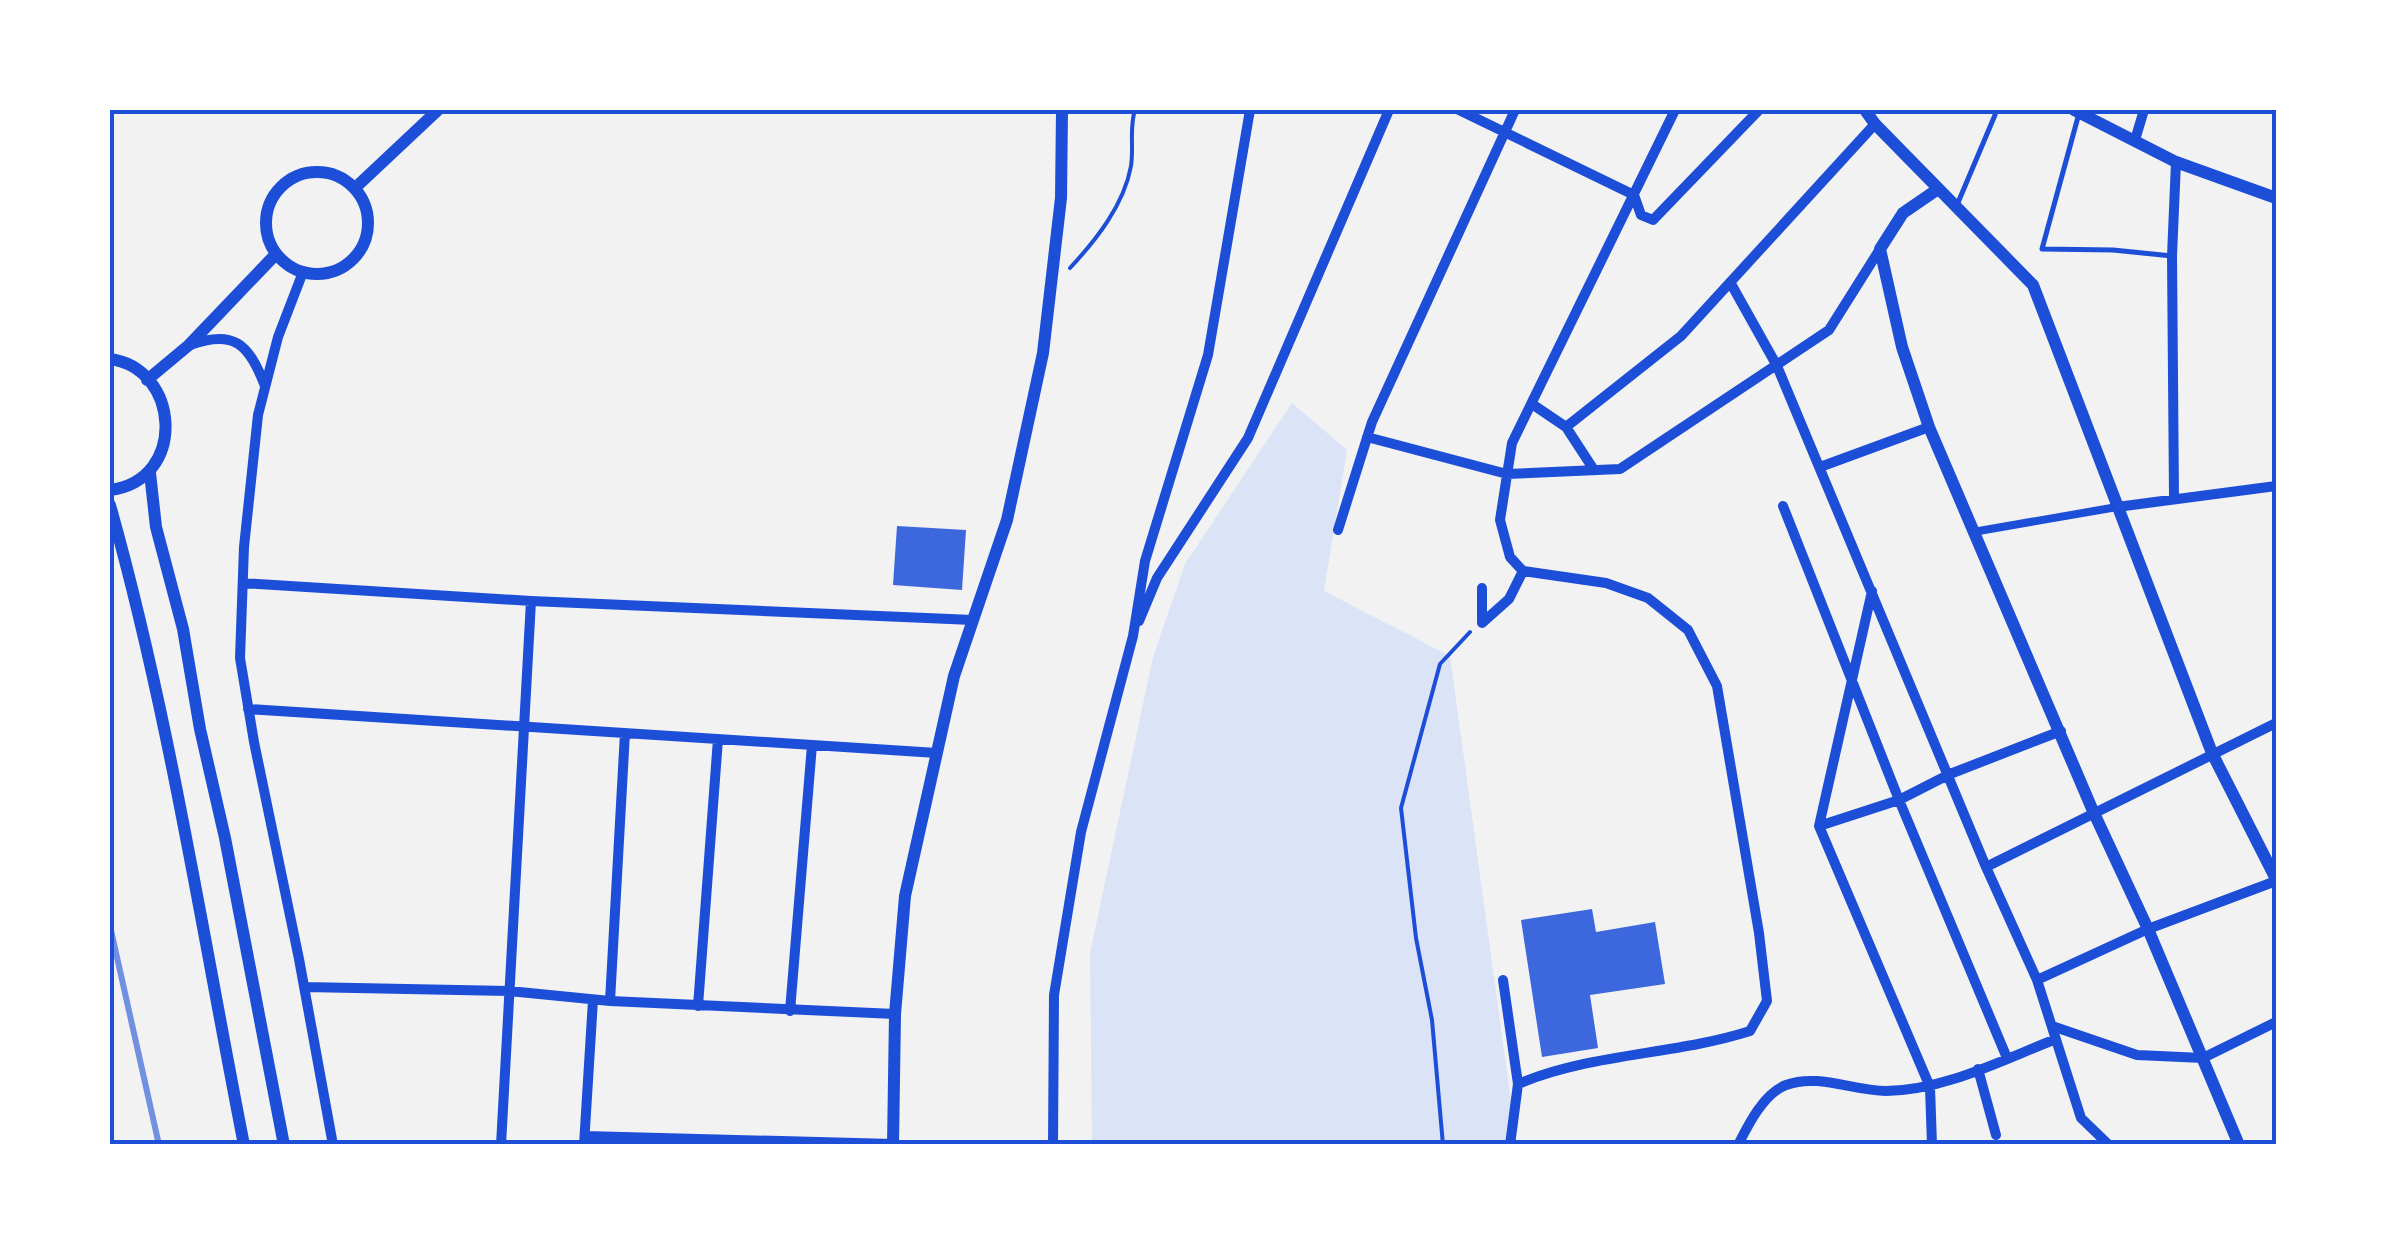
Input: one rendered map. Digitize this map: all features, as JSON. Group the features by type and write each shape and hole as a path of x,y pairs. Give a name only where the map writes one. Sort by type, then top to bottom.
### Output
{"street":[{"path":"355,188 438,110"},
{"path":"593,1000 585,1140 893,1144 894,1014 905,896 954,676 1007,520 1043,353 1061,198 1062,110"},
{"path":"1053,1145 1057,977 1081,832 1133,636 1144,561 1208,354 1250,110"},
{"path":"1133,636 1157,578 1248,438 1390,110"},
{"path":"1459,110 1634,195 1641,215 1654,220 1760,110"},
{"path":"1338,530 1368,438 1515,110"},
{"path":"1518,1084 1545,1073 1710,1044 1750,1031 1766,1001 1760,934 1716,686 1688,630 1648,598 1606,583 1523,571 1510,557 1500,520 1512,443 1675,110"},
{"path":"1865,110 1874,124 2033,285 2212,753 2276,880 2148,928 2037,980"},
{"path":"2135,140 2144,110"},
{"path":"2077,111 2176,162 2276,198"},
{"path":"1566,428 1682,336 1874,124"},
{"path":"2174,497 2172,256 2176,162"},
{"path":"307,172 341,177 355,188 364,202 367,234 361,250 350,262 336,271 303,272 288,266 276,254 265,222 277,189 307,172"},
{"path":"1368,438 1507,474 1620,469 1829,330 1903,213 1938,189"},
{"path":"1880,248 1902,347 1929,428 2239,1145"},
{"path":"147,380 188,345 276,254"},
{"path":"303,272 278,338 258,415 240,658 333,1145"},
{"path":"1730,282 1777,366 2037,980 2081,1118 2109,1145"},
{"path":"188,345 212,336 227,337 251,354 266,386"},
{"path":"110,360 128,366 147,380 166,418 164,447 150,474 110,490"},
{"path":"1532,404 1566,428 1594,470"},
{"path":"1820,466 1929,428"},
{"path":"150,474 156,527 184,629 200,729 226,838 284,1145"},
{"path":"1972,532 2174,497 2276,486"},
{"path":"110,505 161,708 244,1145"},
{"path":"1783,506 1899,800 2007,1058"},
{"path":"1482,622 1509,599 1523,571"},
{"path":"243,583 530,601 973,620"},
{"path":"1482,588 1482,622"},
{"path":"1872,590 1818,826 1930,1087 1932,1145"},
{"path":"501,1145 530,601"},
{"path":"248,710 937,753"},
{"path":"1986,867 2276,723"},
{"path":"1818,826 1899,800 1950,774 2061,731"},
{"path":"610,1002 625,733"},
{"path":"698,1006 718,740"},
{"path":"790,1012 812,745"},
{"path":"1503,980 1518,1084 1510,1145"},
{"path":"304,987 508,991 610,1002 894,1014"},
{"path":"2052,1026 2137,1056 2203,1058 2276,1022"},
{"path":"1738,1145 1767,1099 1784,1086 1814,1081 1884,1091 1930,1087 2056,1039"},
{"path":"1978,1069 1996,1135"}],"lane":[{"path":"2077,111 2042,249 2172,256"},
{"path":"1956,208 1995,115"}],"path":[{"path":"1050,284 1084,253 1122,196 1131,164 1135,110"},
{"path":"1443,1145 1432,1020 1416,938 1402,808 1440,664 1482,622"}],"shaded area":[{"path":"1292,403 1347,450 1324,591 1450,656 1517,1145 1092,1145 1090,953 1153,657 1185,564"}],"building":[{"path":"897,526 966,530 962,590 893,585"},
{"path":"1592,909 1596,932 1655,922 1665,984 1590,995 1598,1048 1542,1057 1521,920"}],"railway":[{"path":"110,926 159,1145"}]}
